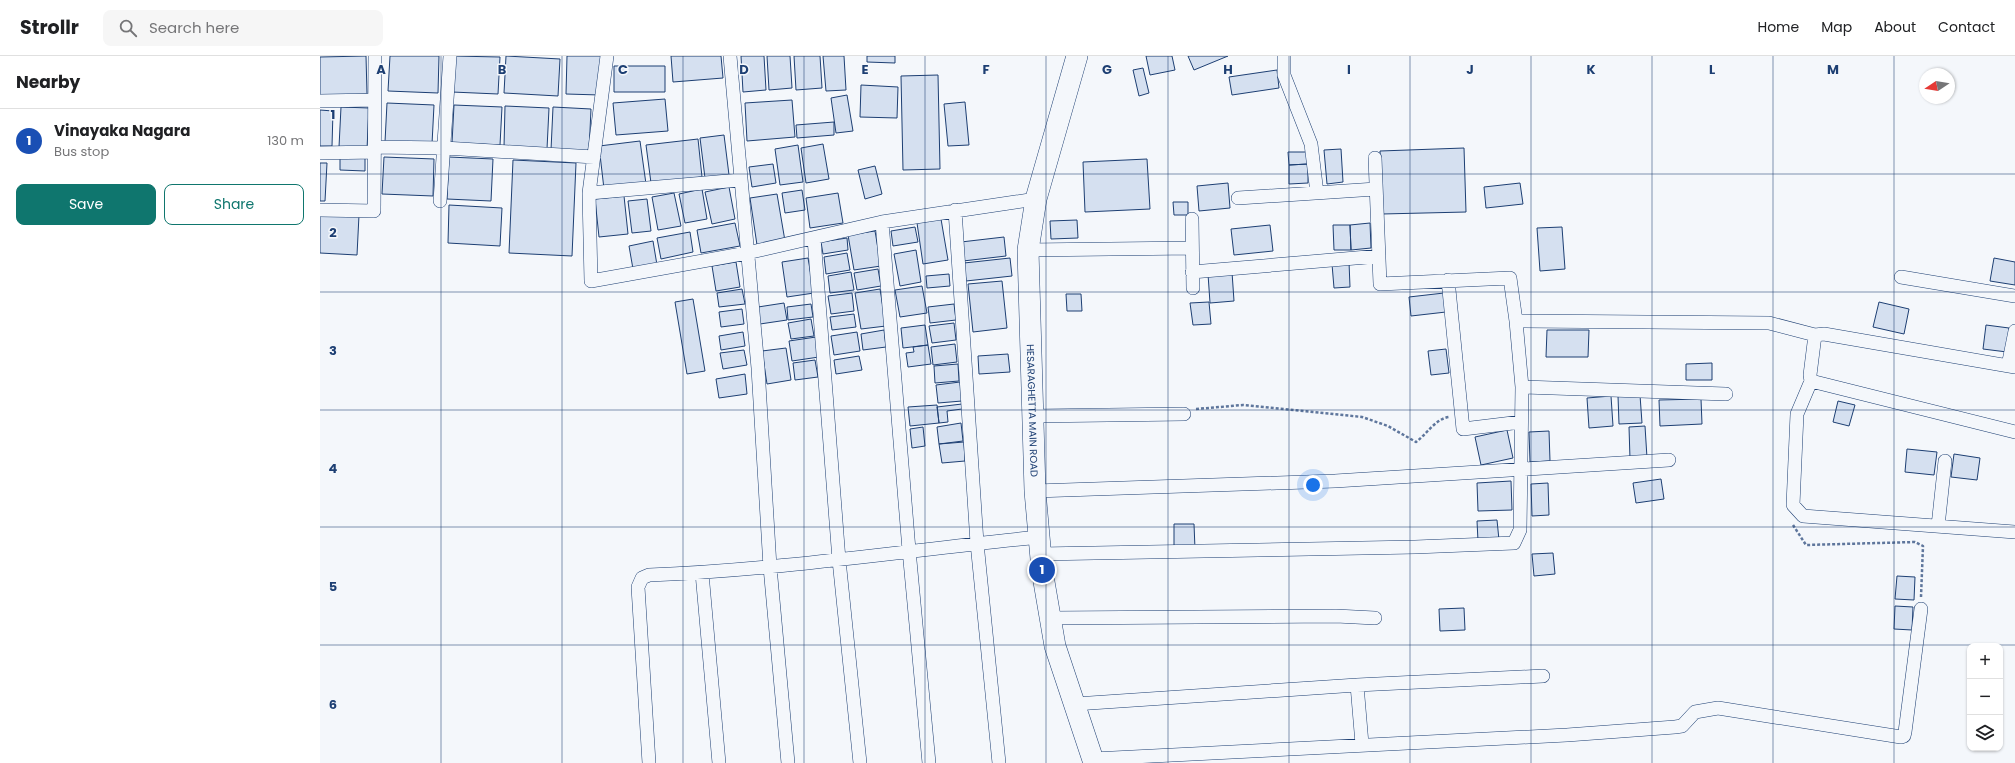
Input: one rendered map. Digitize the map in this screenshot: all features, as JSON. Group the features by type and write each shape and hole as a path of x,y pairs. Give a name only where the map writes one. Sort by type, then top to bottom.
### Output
{"main road":[{"name":"HESARAGHETTA MAIN ROAD","path":"1077,56 1036,199 1028,250 1032,416 1035,491 1049,618 1055,646 1094,761"}],"street":[{"path":"320,210 374,211 374,56"},
{"path":"440,201 450,56"},
{"path":"607,56 589,192 590,281 747,253 882,222 1036,199"},
{"path":"730,56 758,368 770,567 788,763"},
{"path":"1284,56 1284,75 1311,144 1317,193"},
{"path":"320,100 374,100"},
{"path":"320,153 374,149 444,148 594,157"},
{"path":"649,763 638,587 642,578 649,575 702,573 770,567 977,543 1040,546 1384,548 1514,542 1520,530 1522,386 1516,321 1510,278 1380,284 1375,158"},
{"path":"589,192 740,180"},
{"path":"1238,198 1376,189"},
{"path":"955,210 977,543 999,763"},
{"path":"1192,219 1193,288"},
{"path":"882,222 909,550 929,763"},
{"path":"814,238 839,560 860,763"},
{"path":"1028,250 1192,248"},
{"path":"1192,272 1378,256"},
{"path":"1901,277 2015,296"},
{"path":"1448,280 1463,429 1521,422"},
{"path":"1516,321 1769,323 1816,335 1824,334 2012,367 2015,331"},
{"path":"1816,335 1810,375 1811,382 1797,414 1793,505 1803,516 2015,532"},
{"path":"1811,382 2015,432"},
{"path":"1522,386 1726,394"},
{"path":"1032,416 1184,414"},
{"path":"1035,491 1336,481 1521,468 1669,460"},
{"path":"1938,526 1945,461"},
{"path":"702,573 719,763"},
{"path":"1094,761 1362,744 1567,735 1675,727 1682,726 1695,712 1718,708 1901,737 1904,736 1905,732 1921,609"},
{"path":"1049,618 1336,616 1374,618"},
{"path":"1075,704 1357,685 1543,676"},
{"path":"1357,685 1362,744"}],"path":[{"path":"1184,414 1200,407 1243,405 1334,413 1362,417 1388,426 1416,442 1428,433 1433,425 1444,418"},
{"path":"1793,505 1793,527 1806,545 1915,542 1923,546 1921,609"}],"building":[{"path":"366,56 367,94 320,96 320,57"},
{"path":"390,56 439,56 438,93 388,91"},
{"path":"453,56 500,57 498,94 452,92"},
{"path":"506,56 560,59 558,96 504,93"},
{"path":"567,56 602,56 600,95 566,94"},
{"path":"671,56 721,56 723,78 673,82"},
{"path":"741,56 764,56 766,90 743,92"},
{"path":"767,56 790,56 792,88 769,90"},
{"path":"794,56 820,56 822,88 796,90"},
{"path":"823,56 844,56 846,90 826,91"},
{"path":"867,56 895,56 895,63 867,62"},
{"path":"1146,56 1172,56 1175,70 1150,75"},
{"path":"1188,56 1228,56 1194,70"},
{"path":"614,66 665,66 665,92 614,92"},
{"path":"1143,68 1149,93 1139,96 1133,70"},
{"path":"1277,70 1279,88 1232,95 1229,77"},
{"path":"938,75 940,169 903,170 901,76"},
{"path":"861,85 898,87 897,118 860,117"},
{"path":"847,95 853,131 836,133 831,98"},
{"path":"665,99 668,131 616,135 613,103"},
{"path":"792,100 795,137 747,141 745,103"},
{"path":"965,102 969,145 948,146 944,104"},
{"path":"387,103 434,105 432,144 385,142"},
{"path":"454,105 502,107 500,145 452,143"},
{"path":"505,106 549,108 547,149 504,147"},
{"path":"341,107 369,108 367,149 339,147"},
{"path":"553,107 591,109 589,152 551,150"},
{"path":"320,110 333,111 332,146 320,146"},
{"path":"834,122 834,135 797,138 796,125"},
{"path":"724,135 729,175 705,178 700,138"},
{"path":"698,139 702,177 651,183 646,145"},
{"path":"640,141 646,184 604,189 599,146"},
{"path":"823,144 829,179 806,183 801,148"},
{"path":"798,145 803,182 780,185 775,149"},
{"path":"1464,148 1466,212 1382,214 1380,151"},
{"path":"1341,149 1343,182 1327,184 1324,150"},
{"path":"1288,152 1307,152 1308,164 1289,165"},
{"path":"340,155 365,156 365,171 340,170"},
{"path":"384,157 434,159 433,196 382,194"},
{"path":"449,157 493,159 491,201 447,199"},
{"path":"1147,159 1150,209 1085,212 1083,162"},
{"path":"513,160 576,163 572,256 509,253"},
{"path":"320,163 327,163 325,201 320,201"},
{"path":"773,164 776,183 752,187 749,167"},
{"path":"1308,164 1308,183 1289,184 1289,165"},
{"path":"875,166 882,194 865,199 858,170"},
{"path":"1228,183 1230,208 1199,211 1197,186"},
{"path":"1520,183 1523,204 1486,208 1484,187"},
{"path":"729,187 735,219 712,224 705,192"},
{"path":"702,189 707,219 685,223 679,194"},
{"path":"802,190 805,210 785,213 782,193"},
{"path":"674,193 681,226 658,230 652,197"},
{"path":"838,193 843,223 810,228 806,198"},
{"path":"777,194 785,241 757,245 750,198"},
{"path":"624,196 628,234 599,237 595,199"},
{"path":"647,199 651,231 632,233 628,201"},
{"path":"1173,202 1188,202 1188,215 1174,215"},
{"path":"449,205 502,208 500,246 448,243"},
{"path":"320,214 359,215 357,255 320,253"},
{"path":"941,219 948,260 923,264 917,223"},
{"path":"1077,220 1078,238 1051,239 1050,221"},
{"path":"735,223 740,246 701,253 697,230"},
{"path":"1370,223 1371,248 1351,250 1350,225"},
{"path":"1270,225 1273,251 1234,255 1231,229"},
{"path":"1333,225 1350,225 1351,250 1334,250"},
{"path":"915,227 918,242 893,246 891,231"},
{"path":"1562,227 1565,269 1540,271 1537,228"},
{"path":"875,231 881,266 854,270 848,235"},
{"path":"690,232 693,252 661,259 657,238"},
{"path":"1004,237 1006,256 963,261 961,242"},
{"path":"847,238 848,250 823,254 821,242"},
{"path":"653,241 657,265 633,269 629,246"},
{"path":"916,250 921,282 900,286 894,254"},
{"path":"847,253 850,270 826,274 824,257"},
{"path":"808,258 814,293 787,297 782,262"},
{"path":"1010,258 1012,276 966,281 964,263"},
{"path":"1994,258 2015,262 2015,285 1990,281"},
{"path":"736,262 740,287 716,291 712,266"},
{"path":"1349,262 1350,287 1334,288 1332,264"},
{"path":"878,269 881,286 857,290 854,273"},
{"path":"851,272 854,290 830,293 828,276"},
{"path":"1232,272 1234,301 1210,303 1208,274"},
{"path":"949,274 950,286 927,288 926,276"},
{"path":"1002,281 1007,328 973,332 968,284"},
{"path":"922,286 927,313 900,317 895,290"},
{"path":"742,289 745,304 719,307 717,293"},
{"path":"880,289 886,326 861,329 855,293"},
{"path":"852,293 854,311 831,314 828,296"},
{"path":"1444,293 1446,312 1411,316 1409,297"},
{"path":"1066,294 1081,294 1082,311 1067,311"},
{"path":"693,299 705,371 687,374 675,302"},
{"path":"1209,302 1211,324 1193,325 1190,303"},
{"path":"1879,302 1909,309 1904,334 1873,327"},
{"path":"784,303 787,320 760,324 758,307"},
{"path":"811,304 813,317 788,320 787,307"},
{"path":"954,304 956,320 930,323 928,307"},
{"path":"742,309 744,324 721,327 719,312"},
{"path":"854,314 856,327 832,330 830,317"},
{"path":"811,319 814,336 791,339 788,323"},
{"path":"954,323 956,340 932,343 929,326"},
{"path":"925,325 928,345 903,348 901,328"},
{"path":"1986,325 2009,328 2007,352 1983,349"},
{"path":"884,330 886,347 863,350 861,334"},
{"path":"1547,330 1589,330 1588,357 1546,357"},
{"path":"743,332 745,346 721,350 719,336"},
{"path":"857,332 860,351 834,355 831,336"},
{"path":"816,337 819,357 792,361 789,341"},
{"path":"955,344 957,362 933,365 931,347"},
{"path":"928,345 931,364 908,367 906,353 914,352 913,347"},
{"path":"786,348 791,380 767,384 762,351"},
{"path":"1446,349 1449,373 1431,375 1428,351"},
{"path":"744,350 747,365 723,369 720,353"},
{"path":"1008,354 1010,372 979,374 978,356"},
{"path":"859,356 862,370 836,374 834,360"},
{"path":"815,360 818,377 795,380 793,363"},
{"path":"1712,363 1712,380 1686,380 1686,364"},
{"path":"958,364 959,381 935,383 934,366"},
{"path":"745,374 747,394 719,398 716,379"},
{"path":"960,382 962,401 938,403 936,385"},
{"path":"1640,395 1642,423 1619,424 1618,396"},
{"path":"1611,396 1613,426 1589,428 1587,398"},
{"path":"1701,399 1702,424 1660,426 1659,400"},
{"path":"1838,401 1855,405 1849,426 1833,422"},
{"path":"962,404 962,409 947,411 948,422 939,423 937,407"},
{"path":"937,405 939,423 910,426 908,407"},
{"path":"961,423 963,441 939,444 937,427"},
{"path":"1645,426 1647,458 1630,459 1629,427"},
{"path":"923,427 925,446 912,448 910,429"},
{"path":"1507,430 1513,458 1481,465 1475,437"},
{"path":"1549,431 1550,461 1530,462 1529,432"},
{"path":"964,442 965,461 942,463 939,444"},
{"path":"1907,449 1937,452 1934,475 1905,472"},
{"path":"1954,454 1980,458 1977,480 1951,477"},
{"path":"1661,479 1664,499 1636,503 1633,483"},
{"path":"1511,481 1512,510 1478,511 1477,483"},
{"path":"1548,483 1549,515 1532,516 1531,484"},
{"path":"1497,520 1499,540 1478,541 1477,521"},
{"path":"1174,524 1194,524 1195,549 1174,549"},
{"path":"1553,553 1555,574 1534,576 1532,554"},
{"path":"1897,576 1915,577 1914,600 1895,599"},
{"path":"1895,606 1913,607 1912,630 1894,629"},
{"path":"1464,608 1465,630 1440,631 1439,609"}],"place":[{"name":"Vinayaka Nagara","path":"1042,570"}]}
